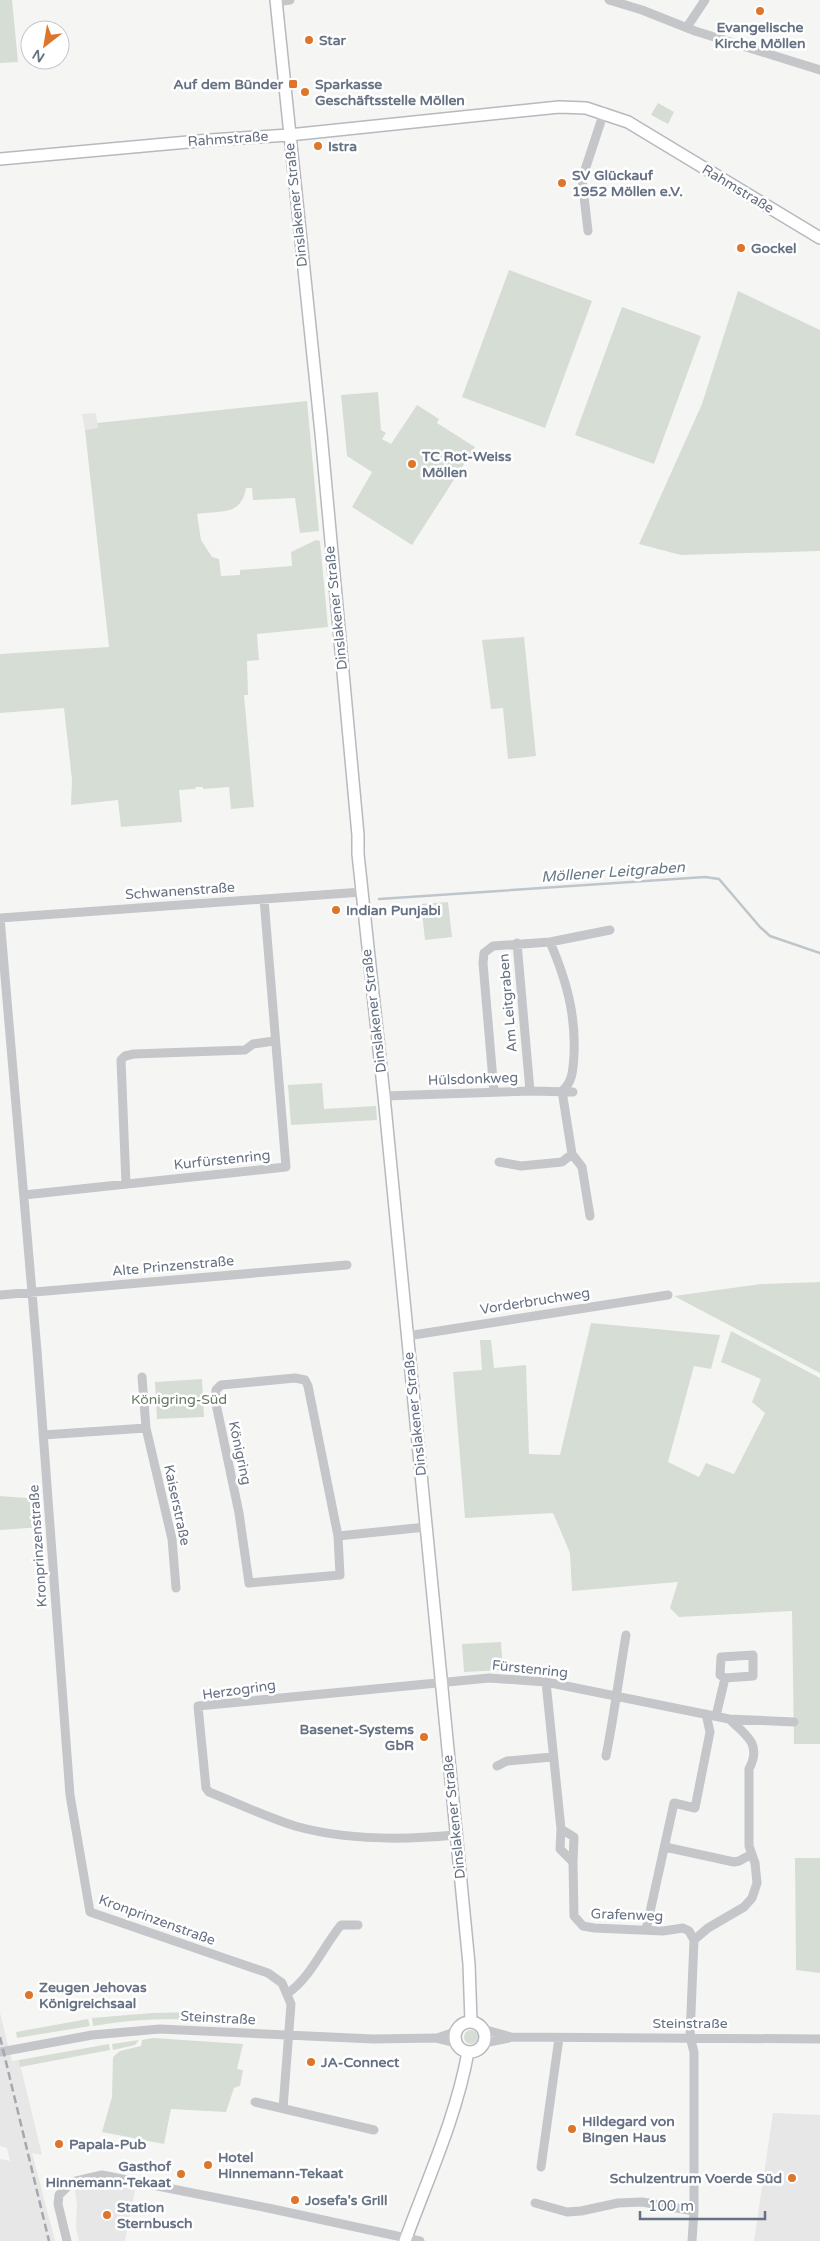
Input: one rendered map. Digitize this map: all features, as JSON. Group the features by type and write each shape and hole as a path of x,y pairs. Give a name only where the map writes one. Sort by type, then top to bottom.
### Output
{"main road":[{"name":"Dinslakener Straße","path":"276,1 321,433 362,892 384,1096 468,1964 471,2022"},
{"name":"Rahmstraße","path":"0,159 210,140 289,135 559,107 586,108 604,112 628,122 820,238"},
{"path":"471,2022 476,2023 483,2029 486,2039 478,2050 468,2052 463,2050 457,2043 456,2033 459,2028 471,2022"},
{"path":"406,2239 451,2122 462,2086 468,2052"}],"street":[{"path":"276,1 290,0"},
{"path":"609,0 642,10 688,28 820,70"},
{"path":"688,28 705,0"},
{"path":"588,231 582,180 604,112"},
{"name":"Schwanenstraße","path":"0,918 362,892"},
{"name":"Kurfürstenring","path":"24,1195 286,1167 274,1041 264,899"},
{"name":"Kronprinzenstraße","path":"0,918 32,1292 70,1795 90,1912 268,1973 282,1983 288,1993"},
{"name":"Am Leitgraben","path":"494,1092 483,963 484,952 493,946 550,942 610,930"},
{"path":"550,942 563,971 571,1001 575,1035 573,1068 570,1084 562,1090 572,1154 582,1167 590,1216"},
{"name":"Am Leitgraben","path":"517,943 530,1091"},
{"path":"126,1184 120,1060 125,1056 134,1054 245,1050 253,1044 274,1041"},
{"name":"Hülsdonkweg","path":"384,1096 562,1090 573,1092"},
{"path":"499,1162 521,1166 562,1162 572,1154"},
{"name":"Alte Prinzenstraße","path":"0,1295 347,1265"},
{"name":"Vorderbruchweg","path":"407,1336 668,1295"},
{"name":"Kaiserstraße","path":"142,1377 146,1428 172,1539 176,1588"},
{"name":"Königring","path":"295,1378 304,1380 308,1386 338,1536 340,1575 249,1582 239,1513 226,1462 215,1399 216,1390 221,1385 295,1378"},
{"path":"43,1435 146,1428"},
{"path":"338,1536 426,1527"},
{"path":"606,1756 615,1712 615,1696 626,1635"},
{"name":"Fürstenring","path":"441,1682 489,1678 546,1682 730,1719 794,1722"},
{"path":"716,1716 725,1678"},
{"name":"Herzogring","path":"441,1682 198,1706 206,1788 209,1792 295,1826 332,1833 380,1837 455,1835"},
{"path":"546,1682 552,1757 562,1829 560,1848 573,1862"},
{"path":"646,1930 674,1803 695,1808 710,1732 706,1714"},
{"path":"692,2241 694,2211 694,2052 690,2037 694,1940 708,1928 744,1907 752,1898 757,1883 755,1863 749,1846 749,1769 755,1758 752,1740 730,1719"},
{"path":"497,1766 507,1761 552,1757"},
{"name":"Grafenweg","path":"562,1829 574,1837 574,1916 583,1926 617,1930 663,1931 683,1928 689,1931 694,1940"},
{"path":"665,1847 734,1862 752,1854"},
{"path":"283,2108 290,2035 291,2004 288,1993 301,1984 329,1940 341,1925 358,1925"},
{"name":"Steinstraße","path":"436,2038 450,2034 459,2028"},
{"name":"Steinstraße","path":"483,2029 511,2037"},
{"name":"Steinstraße","path":"0,2052 92,2035 139,2030 191,2030 374,2039 436,2038 457,2043"},
{"name":"Steinstraße","path":"484,2043 511,2037 820,2039"},
{"path":"541,2167 559,2038"},
{"path":"255,2102 374,2130"},
{"path":"67,2241 58,2204 59,2195 66,2186 74,2182 102,2175 420,2241"},
{"path":"535,2203 567,2212 582,2211 618,2203 642,2202 694,2211"}],"shaded area":[{"path":"96,413 98,428 85,430 82,414"},
{"path":"0,2013 12,2061 19,2060 42,2155 32,2153 55,2241 0,2241 0,2159 10,2161 7,2148 0,2146"},
{"name":"Schulzentrum Voerde Süd","path":"773,2113 820,2115 820,2241 754,2241"},
{"path":"91,2181 135,2190 125,2241 79,2241 76,2228 77,2204 74,2186"}],"green space":[{"path":"0,0 12,0 18,62 0,63"},
{"path":"658,103 674,112 668,124 651,115"},
{"path":"509,270 592,301 545,428 462,397"},
{"path":"738,291 820,330 820,551 681,555 639,544 702,404"},
{"path":"622,307 701,336 654,464 575,435"},
{"name":"TC Rot-Weiss Möllen","path":"378,392 381,430 386,433 382,439 391,444 417,405 439,419 437,423 475,447 412,545 352,507 372,472 347,456 341,395"},
{"path":"307,401 319,531 300,533 295,498 253,500 252,488 246,488 239,504 234,508 221,512 197,514 201,540 212,557 219,559 221,576 240,575 240,570 292,566 291,552 316,540 320,541 328,627 257,634 259,660 247,661 248,695 244,695 254,807 231,809 229,787 203,789 203,787 196,787 195,789 179,790 182,822 121,827 118,800 71,805 72,780 64,708 0,713 0,654 109,647 85,430 98,428 97,423"},
{"path":"524,637 536,756 508,759 503,708 491,709 482,640"},
{"path":"448,902 452,937 425,940 421,904"},
{"path":"322,1083 324,1109 376,1106 377,1120 291,1125 288,1085"},
{"path":"820,1282 820,1373 674,1296 761,1284"},
{"path":"591,1323 720,1335 711,1369 694,1366 668,1462 699,1477 706,1463 734,1474 765,1413 752,1402 761,1379 721,1362 731,1331 820,1378 820,1744 794,1744 792,1611 679,1617 670,1608 678,1582 572,1591 570,1553 553,1513 465,1518 453,1372 482,1370 480,1340 491,1340 494,1368 526,1365 529,1454 560,1455"},
{"name":"Königring-Süd","path":"202,1379 204,1417 157,1419 155,1382"},
{"path":"0,1496 40,1499 42,1527 0,1530"},
{"path":"501,1642 503,1670 464,1672 462,1644"},
{"path":"795,1858 820,1858 820,1973 796,1970"},
{"path":"198,2012 223,2021 158,2019 125,2021 93,2026 92,2018 152,2013"},
{"path":"88,2019 90,2026 17,2038 16,2032"},
{"path":"471,2030 476,2032 478,2037 476,2042 471,2044 466,2042 464,2037 466,2032"},
{"path":"153,2038 243,2044 237,2069 243,2070 240,2086 234,2088 226,2112 171,2109 164,2144 102,2132 112,2097 113,2057 120,2051 141,2046 142,2040"},
{"path":"139,2040 135,2045 113,2050 112,2044"},
{"path":"109,2044 110,2050 20,2067 19,2060"}],"waterway":[{"name":"Möllener Leitgraben","path":"379,899 705,877 719,879 770,936 820,953"}],"railway":[{"path":"0,2037 49,2241"}],"place":[{"name":"Evangelische Kirche Möllen","path":"760,11"},
{"name":"Star","path":"309,40"},
{"name":"Auf dem Bünder","path":"293,84"},
{"name":"Sparkasse Geschäftsstelle Möllen","path":"305,92"},
{"name":"Istra","path":"318,146"},
{"name":"SV Glückauf 1952 Möllen e.V.","path":"562,183"},
{"name":"Gockel","path":"741,248"},
{"name":"TC Rot-Weiss Möllen","path":"412,464"},
{"name":"Indian Punjabi","path":"336,910"},
{"name":"Basenet-Systems GbR","path":"424,1737"},
{"name":"Zeugen Jehovas Königreichsaal","path":"29,1995"},
{"name":"JA-Connect","path":"311,2062"},
{"name":"Hildegard von Bingen Haus","path":"572,2129"},
{"name":"Papala-Pub","path":"59,2144"},
{"name":"Hotel Hinnemann-Tekaat","path":"208,2165"},
{"name":"Gasthof Hinnemann-Tekaat","path":"181,2174"},
{"name":"Schulzentrum Voerde Süd","path":"792,2178"},
{"name":"Josefa's Grill","path":"295,2200"},
{"name":"Station Sternbusch","path":"107,2215"}]}
